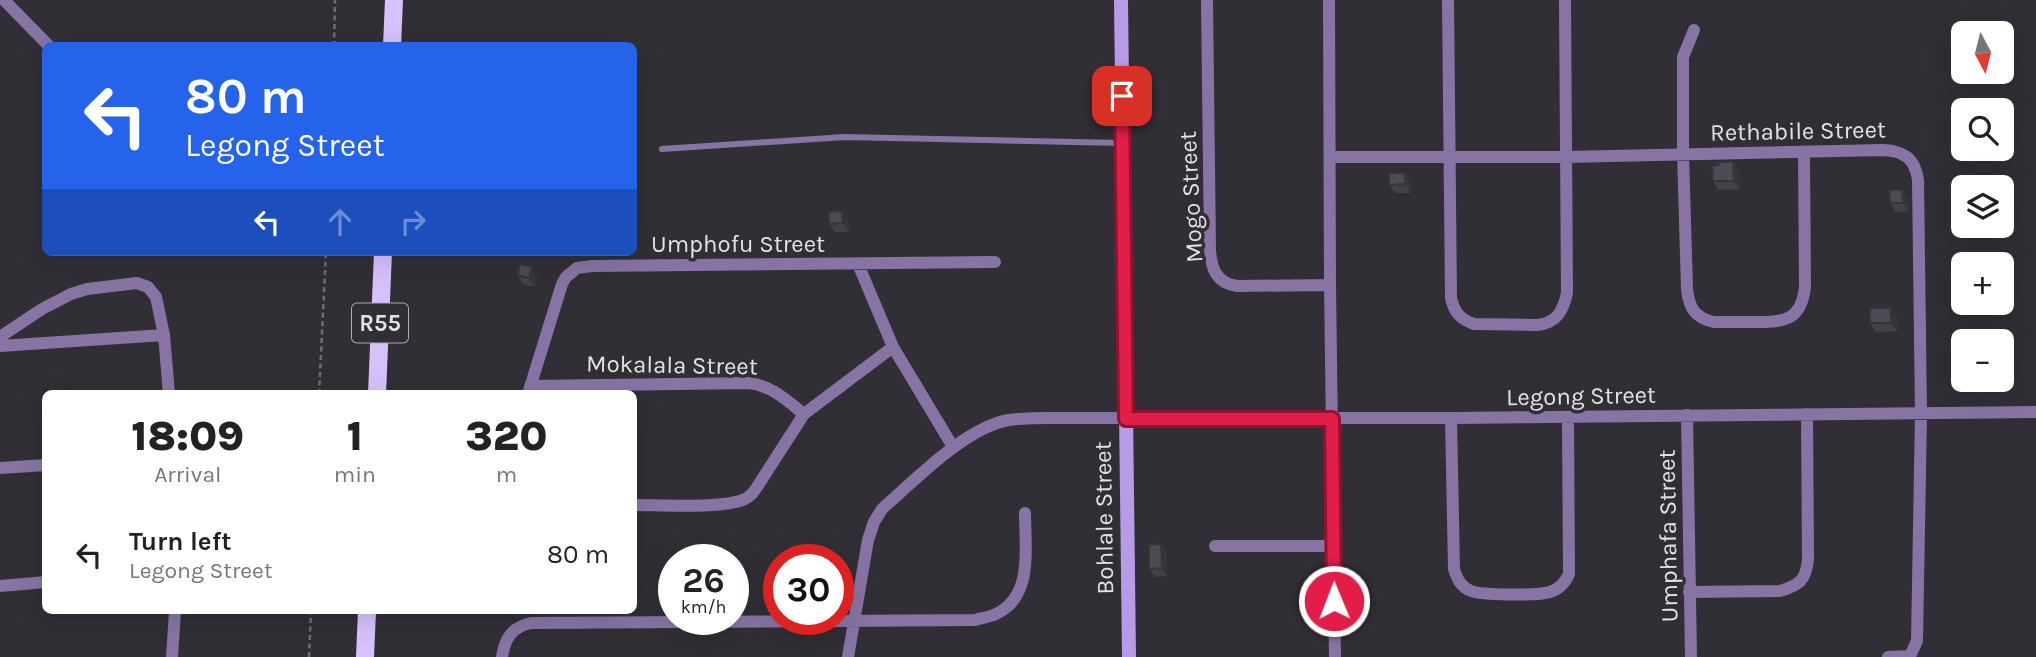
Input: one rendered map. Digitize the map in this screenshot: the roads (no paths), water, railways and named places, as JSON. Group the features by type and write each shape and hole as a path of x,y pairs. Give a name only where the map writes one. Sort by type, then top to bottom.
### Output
{"main road":[{"path":"392,42 394,0"},
{"name":"R55","path":"377,390 383,256"},
{"path":"365,657 367,614"}],"street":[{"path":"4,0 44,42"},
{"name":"Bohlale Street","path":"1121,0 1129,657"},
{"name":"Mogo Street","path":"1207,0 1210,249 1213,269 1222,281 1237,286 1330,285"},
{"path":"1329,0 1335,657"},
{"path":"1448,0 1448,157 1453,307 1465,321 1474,324 1524,325 1545,324 1553,320 1561,314 1567,293 1565,0"},
{"path":"1694,30 1683,57 1683,153 1687,289 1691,309 1696,315 1714,322 1776,322 1794,315 1801,307 1804,298 1804,153"},
{"name":"Rethabile Street","path":"1330,157 1566,157 1892,150 1905,154 1914,164 1918,180 1921,415 1917,641 1910,656 1888,657"},
{"name":"Umphofu Street","path":"529,390 559,291 566,277 577,268 995,262"},
{"path":"858,264 893,347 953,447"},
{"path":"0,337 42,309 71,294 87,289 137,283 148,287 156,297 169,390"},
{"path":"0,346 163,335"},
{"path":"637,505 729,504 746,499 752,495 804,414 893,347"},
{"name":"Mokalala Street","path":"529,390 750,383 771,389 804,414"},
{"name":"Legong Street","path":"848,657 868,540 882,509 953,447 996,423 1008,420 1921,415 2036,412"},
{"path":"1689,592 1780,591 1793,588 1801,582 1807,570 1808,559 1807,414"},
{"name":"Umphafa Street","path":"1687,415 1690,657"},
{"path":"1451,418 1456,576 1464,587 1477,593 1538,594 1559,588 1566,582 1569,574 1568,417"},
{"path":"0,468 42,465"},
{"path":"502,657 506,638 519,626 531,623 975,620 996,614 1016,598 1021,589 1025,566 1025,513"},
{"path":"1215,546 1333,546"},
{"path":"0,586 42,582"},
{"path":"172,657 175,614"}],"lane":[{"path":"662,149 845,137 1123,143"}]}
